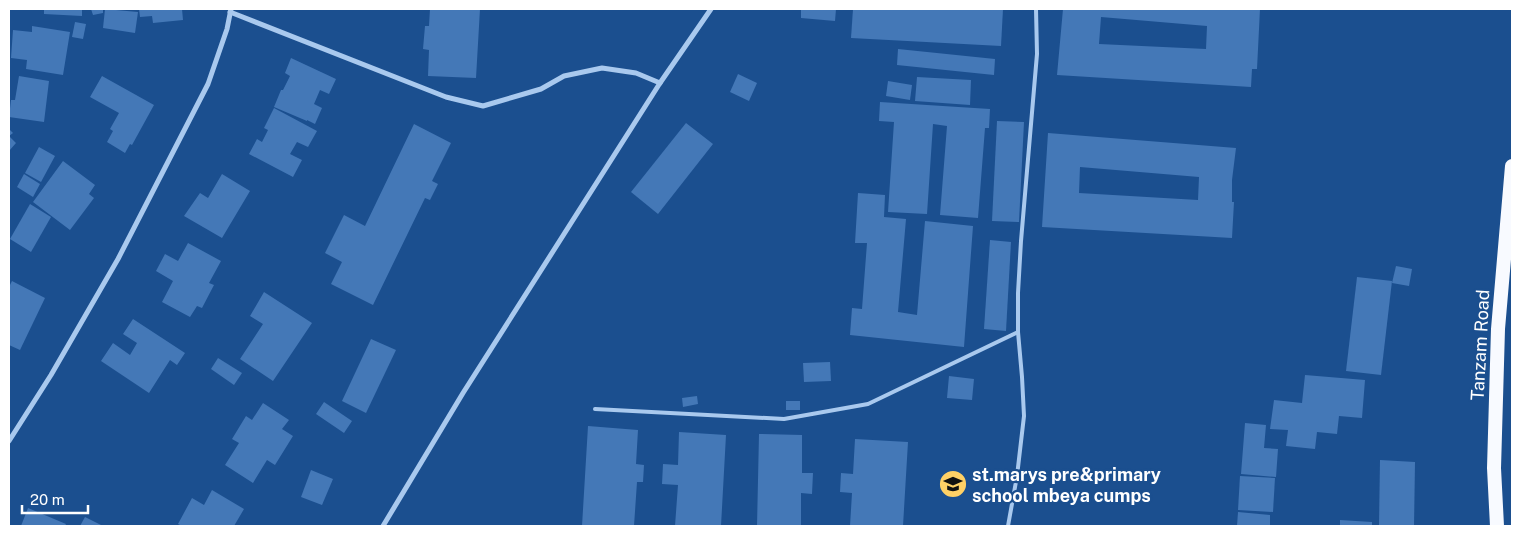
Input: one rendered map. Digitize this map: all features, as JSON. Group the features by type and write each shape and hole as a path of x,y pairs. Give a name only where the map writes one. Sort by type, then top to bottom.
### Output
{"highway":[{"name":"Tanzam Road","path":"1497,526 1494,468 1498,330 1512,166"}],"street":[{"path":"383,526 463,393 660,83 711,9"},
{"path":"9,441 52,375 118,259 204,93 227,29 230,10 446,97 483,106 541,89 564,76 602,68 636,73 660,83"}],"lane":[{"path":"1008,526 1017,476 1024,416 1018,332 1021,241 1037,54 1036,9"},
{"path":"595,409 784,419 859,406 868,404 1018,332"}],"building":[{"path":"44,9 82,9 82,16 44,14"},
{"path":"91,9 103,9 103,13 93,15"},
{"path":"105,9 138,12 135,33 103,28"},
{"path":"139,9 182,9 183,20 153,23 152,16 140,17"},
{"path":"430,9 480,9 476,78 428,76 429,50 423,49 425,26 429,26"},
{"path":"801,9 836,9 835,21 801,18"},
{"path":"853,9 1003,9 1001,46 851,38"},
{"path":"1063,9 1260,9 1257,69 1252,69 1251,87 1057,75","holes":["1101,17 1207,26 1206,49 1099,44"]},
{"path":"75,22 86,24 83,39 72,37"},
{"path":"32,26 70,32 63,75 26,69 27,60 11,58 13,30 32,32"},
{"path":"898,49 995,59 994,75 897,65"},
{"path":"291,58 336,79 329,94 320,90 314,104 322,108 315,124 274,107 281,90 283,90 290,76 285,73"},
{"path":"738,74 757,83 749,101 730,92"},
{"path":"19,76 49,81 44,122 9,117 11,100 15,100"},
{"path":"102,76 154,105 132,145 130,144 125,153 107,142 113,131 110,129 119,113 90,97"},
{"path":"917,77 971,80 970,105 915,101"},
{"path":"888,81 912,85 910,100 886,96"},
{"path":"880,102 990,109 989,128 985,128 978,218 940,215 947,126 933,124 927,214 888,212 894,122 879,121"},
{"path":"274,108 317,131 308,147 297,142 290,154 302,160 293,177 249,154 257,139 262,142 268,130 264,128"},
{"path":"997,121 1024,122 1019,222 992,221"},
{"path":"686,123 713,144 658,214 631,192"},
{"path":"414,124 451,143 432,181 438,184 430,200 425,198 373,305 331,284 342,262 325,253 344,215 365,226"},
{"path":"1048,133 1236,148 1232,180 1232,202 1234,202 1232,238 1042,227","holes":["1080,167 1199,177 1198,200 1079,193"]},
{"path":"9,136 16,143 9,151"},
{"path":"39,147 55,156 41,182 25,173"},
{"path":"63,161 95,185 89,194 94,198 70,230 33,202"},
{"path":"24,174 40,184 33,197 17,187"},
{"path":"222,174 250,191 222,238 184,216 200,193 208,198"},
{"path":"858,193 885,195 884,217 906,219 898,312 917,315 925,221 973,226 964,347 850,335 852,308 862,309 867,243 855,243"},
{"path":"30,204 51,217 31,252 10,239"},
{"path":"990,240 1011,242 1006,331 984,329"},
{"path":"188,243 221,261 209,283 214,285 202,308 197,306 190,317 162,302 173,281 156,271 165,254 178,261"},
{"path":"1396,266 1412,269 1409,286 1392,283"},
{"path":"1357,277 1392,281 1381,375 1346,371"},
{"path":"12,281 45,298 20,350 9,345 9,287"},
{"path":"264,292 312,323 273,381 240,359 263,324 250,316"},
{"path":"133,319 185,353 177,365 170,360 149,393 101,361 113,343 130,355 137,343 123,334"},
{"path":"371,339 396,350 366,413 342,401"},
{"path":"218,358 242,373 234,385 211,369"},
{"path":"830,362 831,381 804,382 803,363"},
{"path":"1305,375 1365,380 1362,418 1339,416 1337,434 1317,432 1315,449 1286,446 1288,430 1270,429 1274,400 1302,403"},
{"path":"949,376 974,379 972,400 947,398"},
{"path":"697,396 698,404 683,407 682,398"},
{"path":"786,401 800,401 800,410 786,410"},
{"path":"324,402 352,421 344,433 316,414"},
{"path":"263,403 289,420 282,429 293,436 275,465 267,460 253,483 225,465 239,443 232,439 246,416 252,420"},
{"path":"1245,423 1266,425 1264,448 1278,449 1276,477 1241,474"},
{"path":"588,426 638,430 636,464 644,465 643,482 637,482 634,526 582,526"},
{"path":"679,432 726,435 721,526 675,526 678,485 662,484 663,464 678,465"},
{"path":"759,434 802,435 802,473 813,473 812,494 801,493 801,526 757,526"},
{"path":"855,439 908,442 903,526 850,526 852,493 840,492 841,473 853,474"},
{"path":"1380,460 1415,462 1414,526 1379,526"},
{"path":"311,470 333,479 322,505 301,497"},
{"path":"1240,476 1275,478 1273,512 1238,510"},
{"path":"212,490 244,509 234,526 182,526 178,524 192,498 204,505"},
{"path":"28,508 66,524 65,526 21,526"},
{"path":"1238,512 1270,515 1270,526 1237,526"},
{"path":"85,517 103,526 80,526"},
{"path":"1340,520 1372,522 1372,526 1340,526"}],"place":[{"name":"st.marys pre&primary school mbeya cumps","path":"953,484"}]}
